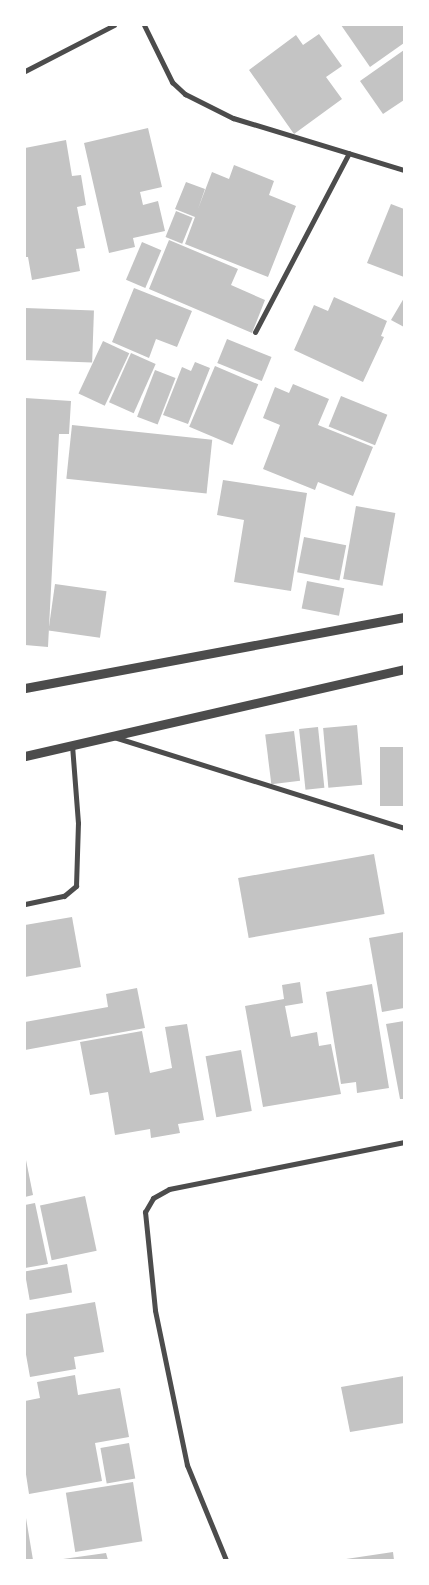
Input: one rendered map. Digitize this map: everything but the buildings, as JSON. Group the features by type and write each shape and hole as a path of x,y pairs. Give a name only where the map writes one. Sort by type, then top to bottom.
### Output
{"street":[{"path":"25,71 114,25"},
{"path":"144,25 172,82 185,94 233,118 404,170"},
{"path":"255,332 349,153"},
{"path":"25,688 404,617"},
{"path":"25,756 404,669"},
{"path":"114,737 404,828"},
{"path":"25,904 64,896 76,886 78,823 72,745"},
{"path":"226,1560 187,1466 155,1310 145,1212 153,1198 170,1189 404,1142"}]}
